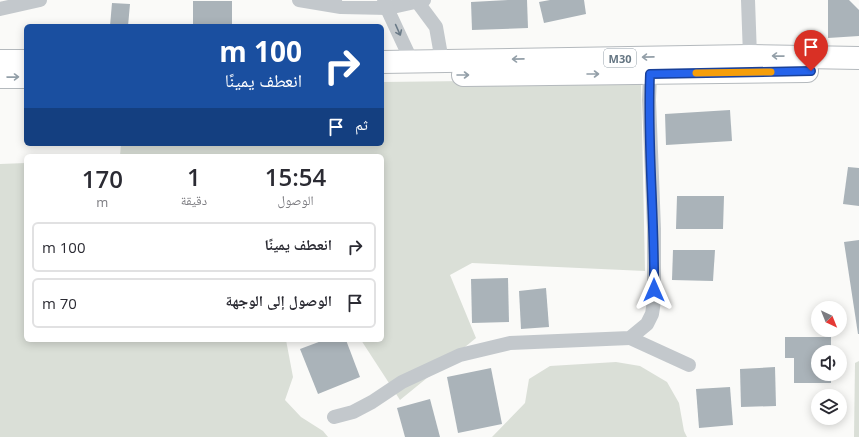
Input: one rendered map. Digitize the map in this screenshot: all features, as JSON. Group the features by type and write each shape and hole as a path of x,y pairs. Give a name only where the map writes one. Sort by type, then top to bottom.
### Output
{"highway":[{"name":"M30","path":"384,62 750,56 859,58"},
{"path":"0,61 24,61"},
{"name":"M30","path":"384,76 811,71 859,73"},
{"path":"0,78 24,77"}],"street":[{"path":"0,9 40,0"},
{"path":"299,0 341,7 420,0 436,27 442,60"},
{"path":"748,0 750,56"},
{"path":"385,4 412,62"},
{"path":"630,338 647,324 652,314 654,301 654,229 649,100 650,74"},
{"path":"334,417 359,409 402,382 460,355 488,347 510,343 630,338 689,365"}],"shaded area":[{"path":"641,79 645,271 472,263 450,275 476,338 400,400 362,342 384,342 384,154 120,154 121,146 384,146 384,82"},
{"path":"24,163 24,342 286,342 293,377 285,400 301,417 323,431 328,437 0,437 0,164"},
{"path":"859,361 859,437 854,437 855,363"},
{"path":"616,362 640,366 667,382 679,403 684,431 687,437 492,437 525,403 529,379 550,366"}],"building":[{"path":"527,0 528,28 472,30 471,2"},
{"path":"550,0 584,0 586,14 544,23 539,2"},
{"path":"828,0 849,0 859,10 859,36 828,38"},
{"path":"193,1 232,1 232,24 193,24"},
{"path":"112,3 130,4 128,24 110,24"},
{"path":"730,110 732,141 666,145 665,114"},
{"path":"848,167 859,168 859,206 843,204"},
{"path":"677,196 724,196 723,229 676,229"},
{"path":"859,240 859,334 858,334 844,242"},
{"path":"673,250 715,250 713,281 672,280"},
{"path":"508,278 509,322 472,323 471,279"},
{"path":"546,288 549,327 521,329 519,291"},
{"path":"785,337 831,337 831,345 811,345 811,381 831,381 831,383 794,383 794,358 785,358"},
{"path":"319,342 347,342 360,377 318,394 300,349"},
{"path":"775,367 776,406 741,407 740,369"},
{"path":"491,368 502,424 458,433 447,377"},
{"path":"730,387 733,425 699,428 696,389"},
{"path":"430,399 440,437 405,437 397,408"}],"slow traffic":[{"path":"696,73 771,72"}],"route":[{"path":"654,290 654,229 649,100 650,74 811,71"}]}
